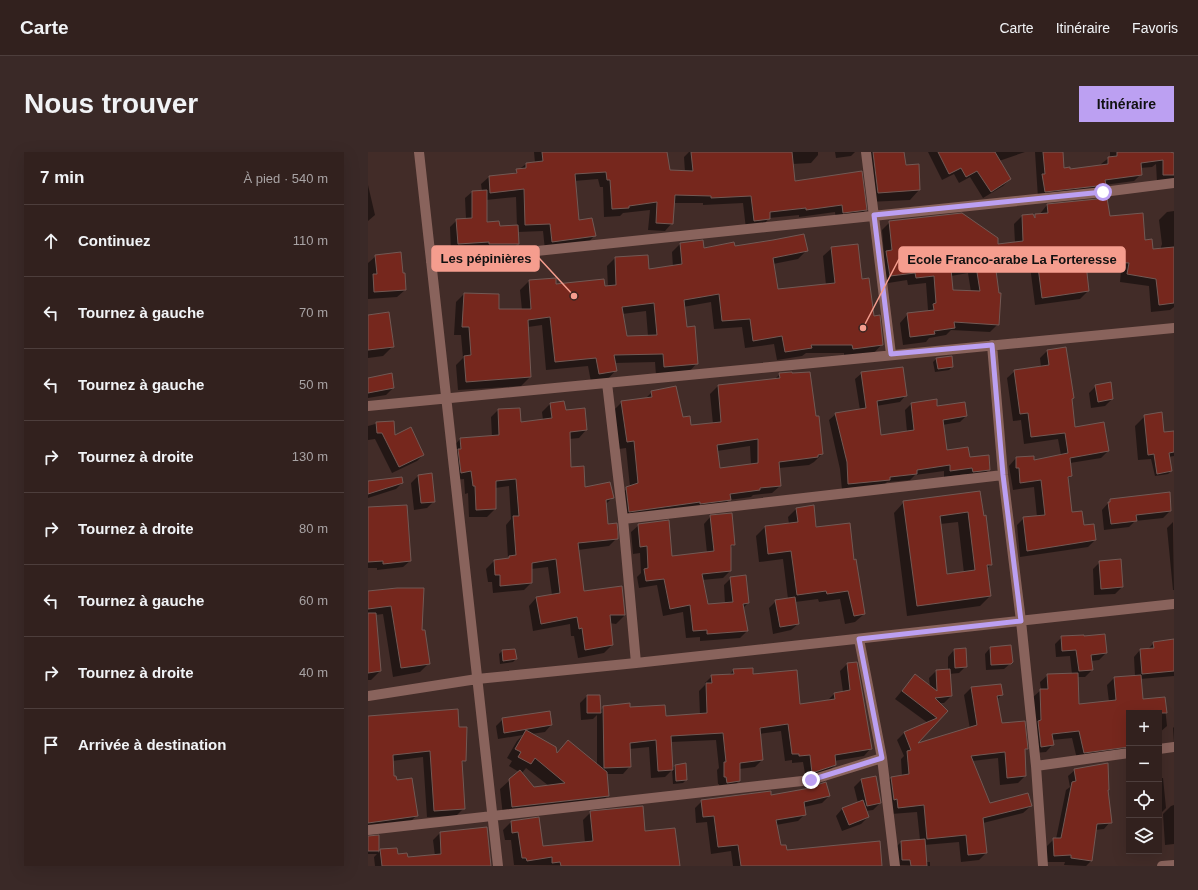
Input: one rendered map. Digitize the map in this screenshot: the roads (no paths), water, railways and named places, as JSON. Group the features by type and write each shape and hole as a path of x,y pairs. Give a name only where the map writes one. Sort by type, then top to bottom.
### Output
{"street":[{"path":"419,152 498,866"},
{"path":"866,152 891,354"},
{"path":"431,262 1103,192 1174,183"},
{"path":"368,406 446,397 1174,328"},
{"path":"992,345 1003,475 1021,621 1036,766 1043,866"},
{"path":"607,382 623,519 636,663"},
{"path":"623,519 1003,475"},
{"path":"368,696 477,679 1174,604"},
{"path":"859,639 882,758 895,866"},
{"path":"1162,749 1174,747"},
{"path":"1036,766 1126,753"},
{"path":"368,830 811,780 882,758"},
{"path":"1162,866 1174,865"}],"place":[{"name":"Les pépinières","path":"574,296"},
{"name":"Ecole Franco-arabe La Forteresse","path":"863,328"}]}
